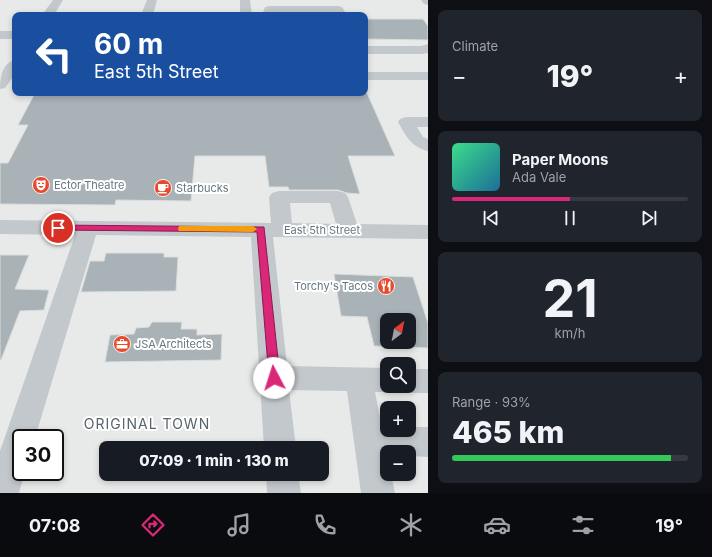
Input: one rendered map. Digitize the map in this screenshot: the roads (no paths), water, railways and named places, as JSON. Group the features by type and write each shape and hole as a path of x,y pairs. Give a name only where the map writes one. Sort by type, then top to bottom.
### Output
{"street":[{"path":"50,12 58,0"},
{"path":"148,12 152,0"},
{"path":"245,0 246,12"},
{"path":"268,12 269,9 297,5 338,8"},
{"path":"0,35 12,35"},
{"path":"368,50 426,50"},
{"path":"368,73 428,76"},
{"path":"428,122 406,122 417,140 428,146"},
{"path":"279,441 274,378 272,229 279,197 338,197 348,230"},
{"name":"East 5th Street","path":"0,227 428,232"},
{"path":"2,493 88,228"},
{"path":"274,378 373,380 369,441 378,493"},
{"path":"416,381 428,381"},
{"path":"369,441 428,442"},
{"path":"283,481 284,493"}],"place":[{"name":"Ector Theatre","path":"41,185"},
{"name":"Starbucks","path":"163,188"},
{"name":"Torchy's Tacos","path":"386,286"},
{"name":"JSA Architects","path":"122,344"}],"district":[{"name":"ORIGINAL TOWN","path":"147,423"}]}
